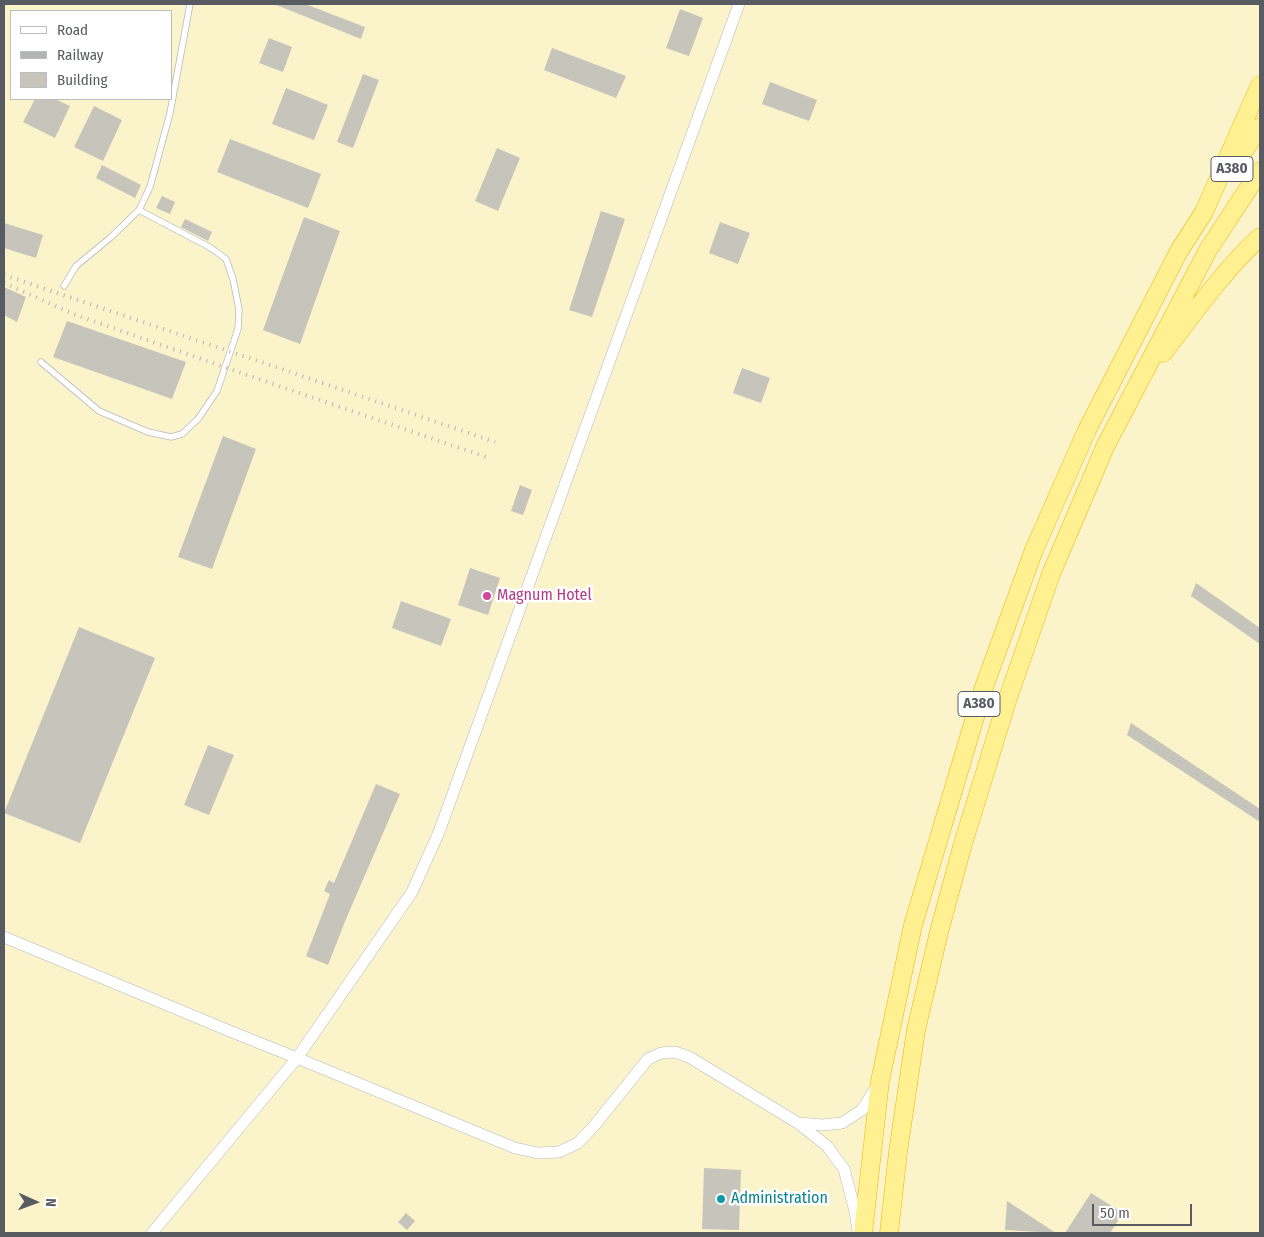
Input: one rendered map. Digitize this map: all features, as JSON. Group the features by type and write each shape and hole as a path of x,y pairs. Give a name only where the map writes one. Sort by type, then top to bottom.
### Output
{"highway":[{"path":"1204,212 1260,84"},
{"name":"A380","path":"863,1233 880,1081 913,925 984,687 1034,550 1087,430 1179,251 1260,127"},
{"name":"A380","path":"888,1233 915,1040 939,932 962,847 1007,701 1051,574 1105,446 1208,250 1260,171"},
{"path":"1134,391 1220,280 1260,237"},
{"path":"903,971 929,977"}],"street":[{"path":"152,1233 297,1058 412,892 439,832 739,4"},
{"path":"4,937 515,1148 538,1153 559,1152 578,1143 648,1059 661,1053 674,1052 689,1057 798,1123 827,1146 844,1169 859,1233"},
{"path":"798,1123 822,1125 842,1123 862,1110 880,1081"}],"lane":[{"path":"64,286 76,266 110,238 139,210 150,186 170,113 190,4"},
{"path":"41,362 99,411 148,432 171,437 182,434 198,419 217,391 238,329 239,309 233,279 226,259 211,248 139,210"}],"sand":[{"path":"4,4 1260,4 1260,1233 4,1233"}],"building":[{"path":"274,4 305,4 365,27 361,39"},
{"path":"680,9 703,18 689,56 666,48"},
{"path":"269,38 292,47 283,72 259,63"},
{"path":"552,48 626,76 616,98 544,70"},
{"path":"363,74 379,80 353,148 337,142"},
{"path":"770,82 817,100 809,121 762,104"},
{"path":"286,88 328,105 314,140 272,124"},
{"path":"34,100 57,100 70,106 55,138 23,122"},
{"path":"94,106 122,120 103,161 74,147"},
{"path":"230,139 321,174 308,208 217,172"},
{"path":"497,148 520,158 498,211 475,201"},
{"path":"102,165 141,185 135,198 96,178"},
{"path":"162,196 175,202 170,214 156,208"},
{"path":"601,211 625,219 592,317 569,310"},
{"path":"304,217 340,231 300,344 263,330"},
{"path":"185,219 212,232 208,241 181,227"},
{"path":"720,222 750,233 738,264 709,253"},
{"path":"4,223 43,235 36,258 4,248"},
{"path":"4,287 26,297 17,322 4,315"},
{"path":"67,321 186,362 172,399 53,357"},
{"path":"742,368 770,378 761,403 733,393"},
{"path":"223,436 256,449 212,569 178,557"},
{"path":"520,485 532,490 523,515 511,511"},
{"path":"470,568 500,578 488,615 458,605"},
{"path":"1196,583 1260,628 1260,644 1191,596"},
{"path":"401,601 451,619 441,646 392,628"},
{"path":"79,627 155,658 80,843 4,813"},
{"path":"1131,723 1260,809 1260,822 1127,735"},
{"path":"208,745 234,755 209,815 184,805"},
{"path":"376,784 400,794 328,965 306,956 330,894 324,891 329,880 334,883"},
{"name":"Administration","path":"704,1168 741,1170 739,1230 702,1229"},
{"path":"1091,1193 1123,1213 1110,1233 1065,1233"},
{"path":"1007,1201 1056,1233 1005,1230"},
{"path":"406,1213 415,1221 407,1230 398,1222"}],"railway":[{"path":"4,275 495,442"},
{"path":"4,283 73,314 489,458"}],"place":[{"name":"Magnum Hotel","path":"487,596"},
{"name":"Administration","path":"721,1199"}]}
